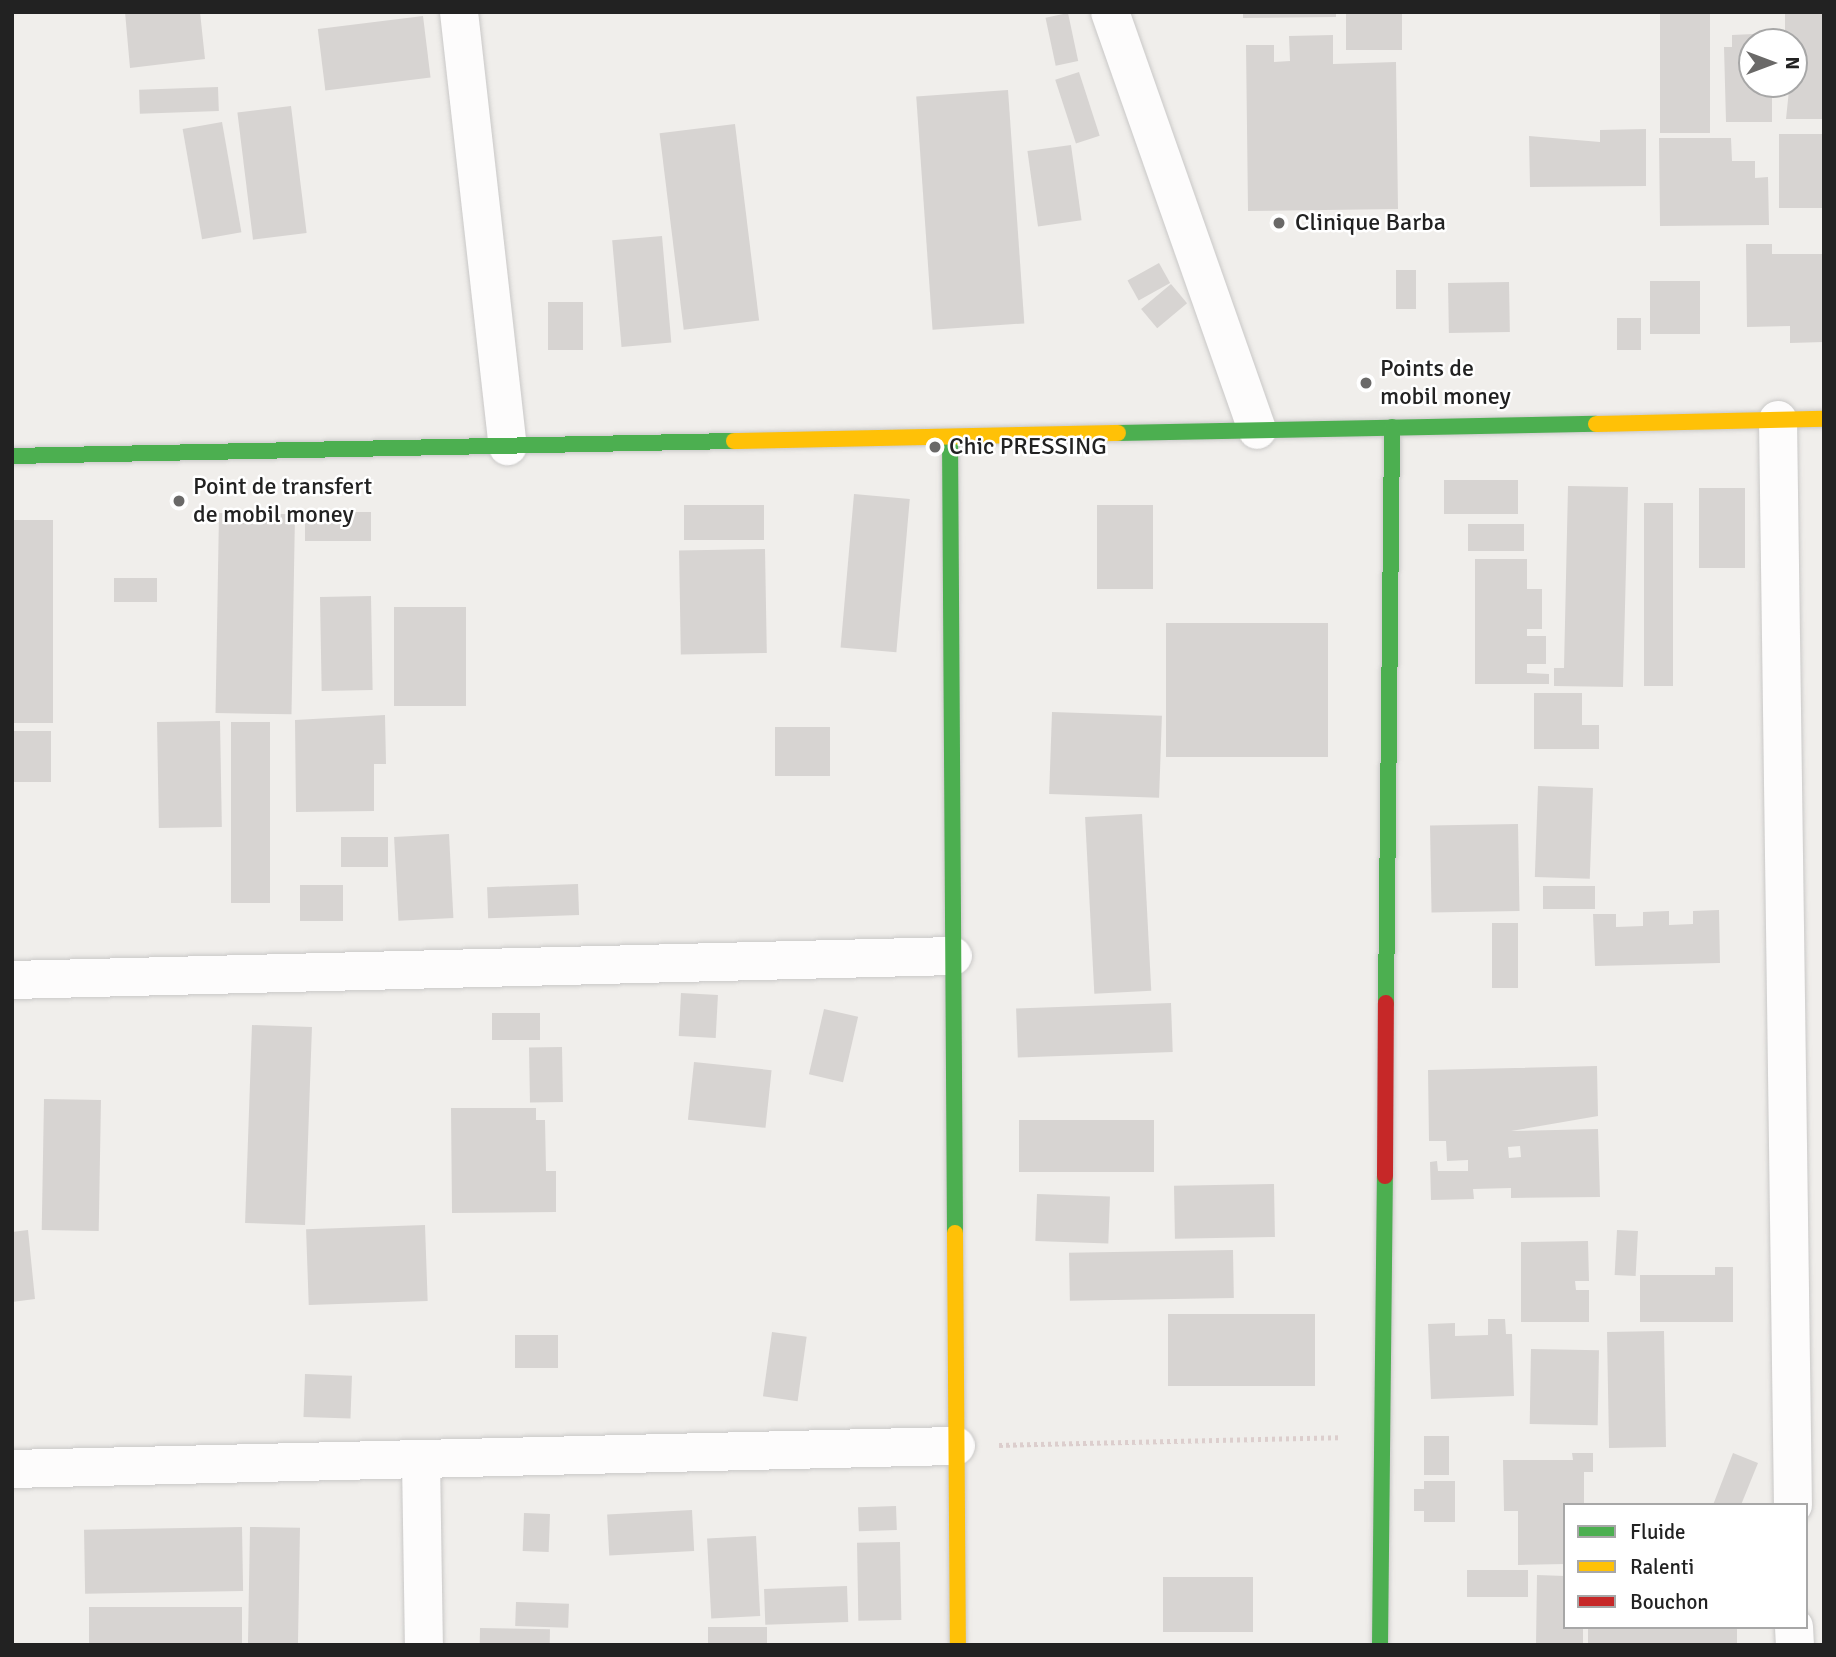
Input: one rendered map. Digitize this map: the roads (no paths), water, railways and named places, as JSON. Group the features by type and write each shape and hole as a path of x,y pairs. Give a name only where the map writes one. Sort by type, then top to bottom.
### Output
{"street":[{"path":"458,12 508,446"},
{"path":"1110,12 1256,430"},
{"path":"13,450 508,446 1824,419"},
{"path":"1779,420 1793,1503"},
{"path":"1380,1645 1392,427"},
{"path":"950,436 958,1645"},
{"path":"12,979 953,956"},
{"path":"12,1469 956,1446"},
{"path":"421,1460 424,1645"}],"place":[{"name":"Clinique Barba","path":"1279,223"},
{"name":"Points de mobil money","path":"1366,383"},
{"name":"Chic PRESSING","path":"935,447"},
{"name":"Point de transfert de mobil money","path":"179,501"}]}
